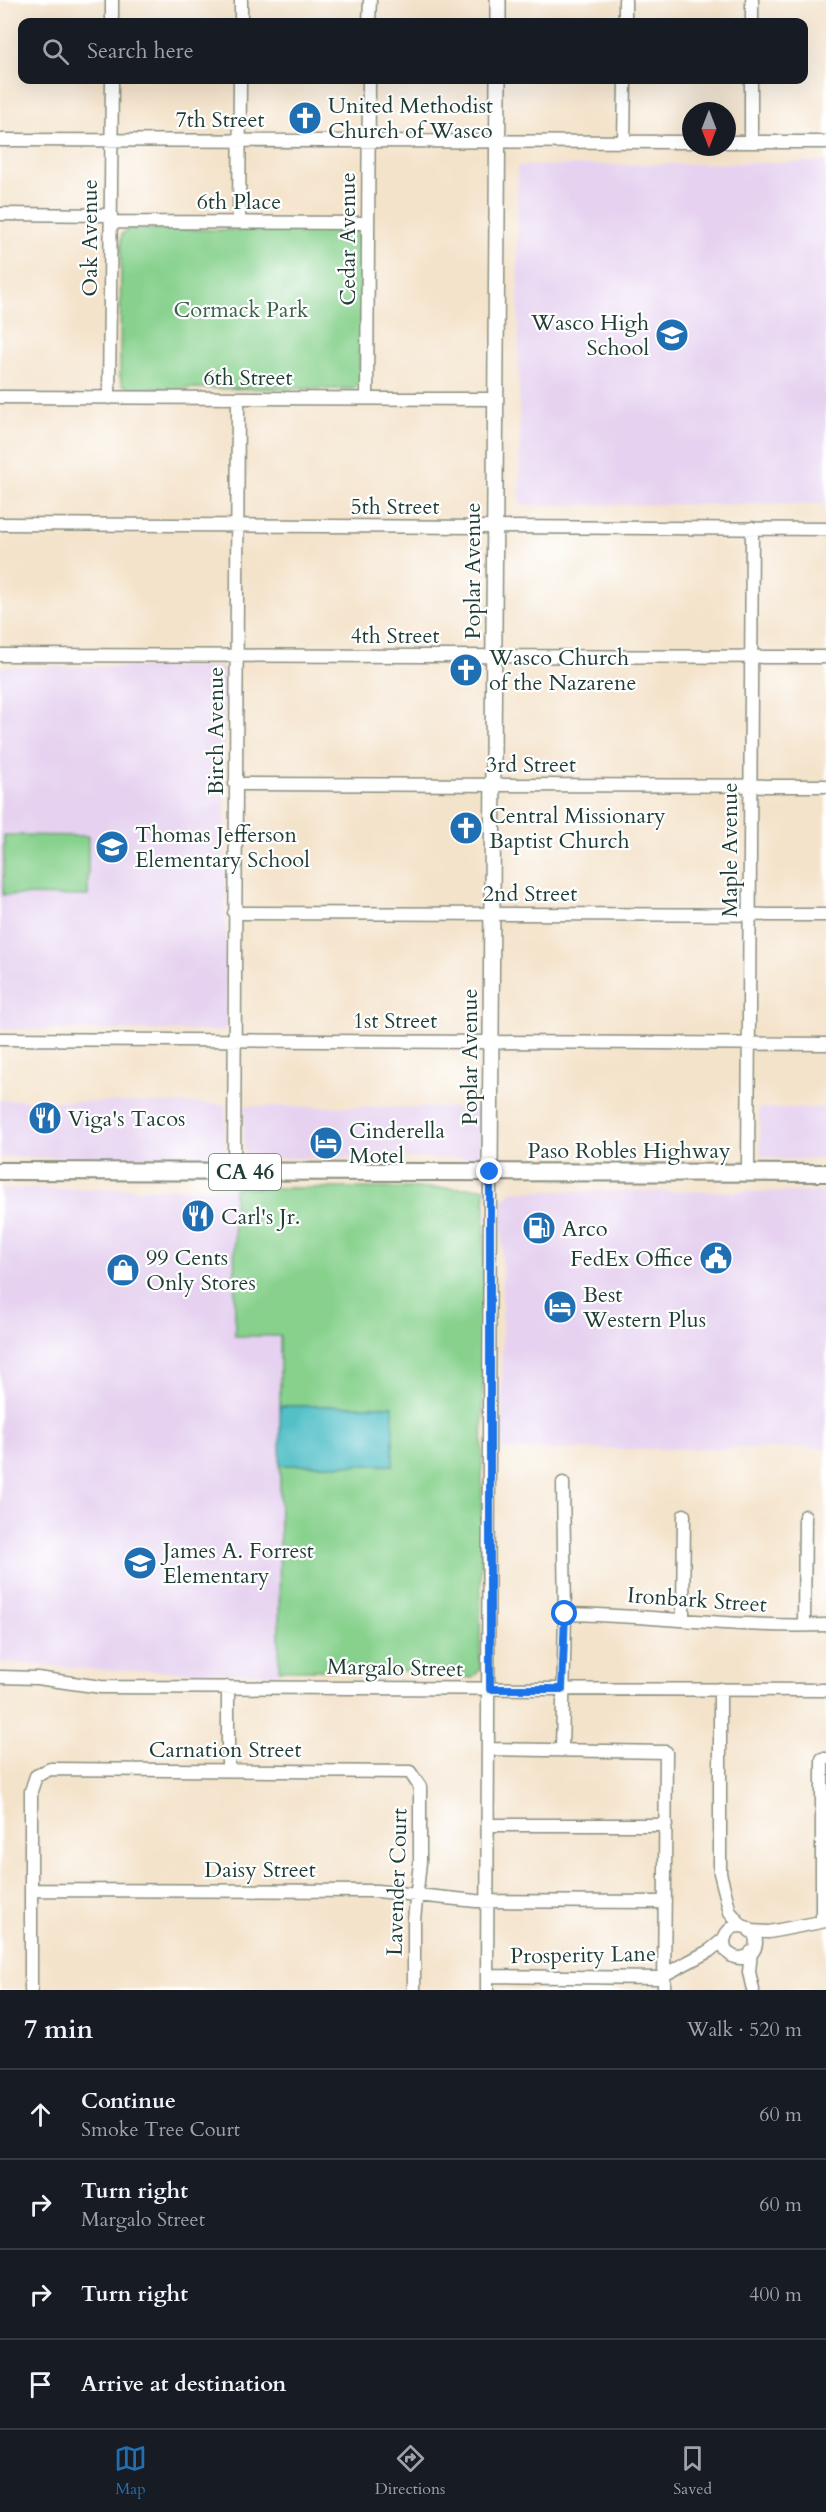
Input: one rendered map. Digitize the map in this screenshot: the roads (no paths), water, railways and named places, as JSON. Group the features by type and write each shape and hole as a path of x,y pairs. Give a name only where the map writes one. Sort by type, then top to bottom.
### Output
{"highway":[{"name":"Paso Robles Highway","path":"0,1171 826,1173"}],"main road":[{"path":"498,0 498,18"},
{"name":"Poplar Avenue","path":"490,1172 498,84"}],"street":[{"path":"112,0 112,18"},
{"path":"241,0 241,18"},
{"path":"369,18 370,0"},
{"path":"625,0 625,18"},
{"path":"752,0 752,18"},
{"name":"Oak Avenue","path":"109,398 111,84"},
{"path":"239,222 240,84"},
{"name":"Cedar Avenue","path":"367,398 369,84"},
{"path":"624,142 625,84"},
{"path":"751,84 751,142"},
{"name":"7th Street","path":"0,140 682,142"},
{"path":"736,142 826,142"},
{"name":"6th Place","path":"0,214 239,222 368,223"},
{"name":"6th Street","path":"0,397 496,399"},
{"name":"Birch Avenue","path":"234,1172 238,398"},
{"name":"5th Street","path":"0,524 826,529"},
{"name":"Maple Avenue","path":"748,1172 752,528"},
{"name":"4th Street","path":"0,655 826,657"},
{"name":"3rd Street","path":"235,784 826,786"},
{"name":"2nd Street","path":"234,913 826,915"},
{"name":"1st Street","path":"0,1039 826,1044"},
{"path":"487,1990 490,1689 490,1172"},
{"path":"562,1750 565,1614 563,1483"},
{"path":"683,1620 684,1515"},
{"path":"804,1625 805,1515"},
{"name":"Ironbark Street","path":"565,1614 636,1615 736,1625 826,1625"},
{"name":"Margalo Street","path":"0,1677 37,1678 100,1687 826,1690"},
{"path":"228,1687 228,1770"},
{"path":"720,1689 719,1863 730,1912 724,1945 749,1972"},
{"path":"489,1749 666,1752 664,1990"},
{"path":"746,1929 769,1932 824,1921 824,1759"},
{"name":"Carnation Street","path":"31,1890 31,1791 36,1776 50,1769 404,1770 415,1776"},
{"name":"Lavender Court","path":"414,1990 414,1920 420,1862 420,1787 415,1776"},
{"path":"489,1825 666,1825"},
{"path":"31,1890 31,1990"},
{"name":"Daisy Street","path":"31,1890 377,1891 488,1901 665,1902"},
{"path":"730,1912 746,1929 753,1949 749,1972 753,1990"},
{"name":"Prosperity Lane","path":"487,1976 650,1978 664,1976 709,1951 726,1934 746,1929"},
{"path":"709,1951 733,1955 753,1949 769,1932"},
{"path":"537,1977 537,1990"}],"water":[{"path":"280,1406 393,1406 393,1465 280,1465"}],"place":[{"name":"United Methodist Church of Wasco","path":"305,118"},
{"name":"Wasco High School","path":"672,335"},
{"name":"Wasco Church of the Nazarene","path":"466,670"},
{"name":"Central Missionary Baptist Church","path":"466,828"},
{"name":"Thomas Jefferson Elementary School","path":"112,847"},
{"name":"Viga's Tacos","path":"45,1118"},
{"name":"Cinderella Motel","path":"326,1143"},
{"name":"Carl's Jr.","path":"198,1216"},
{"name":"Arco","path":"539,1228"},
{"name":"FedEx Office","path":"716,1258"},
{"name":"99 Cents Only Stores","path":"123,1270"},
{"name":"Best Western Plus","path":"560,1307"},
{"name":"James A. Forrest Elementary","path":"140,1563"}],"park label":[{"name":"Cormack Park","path":"241,309"}]}
